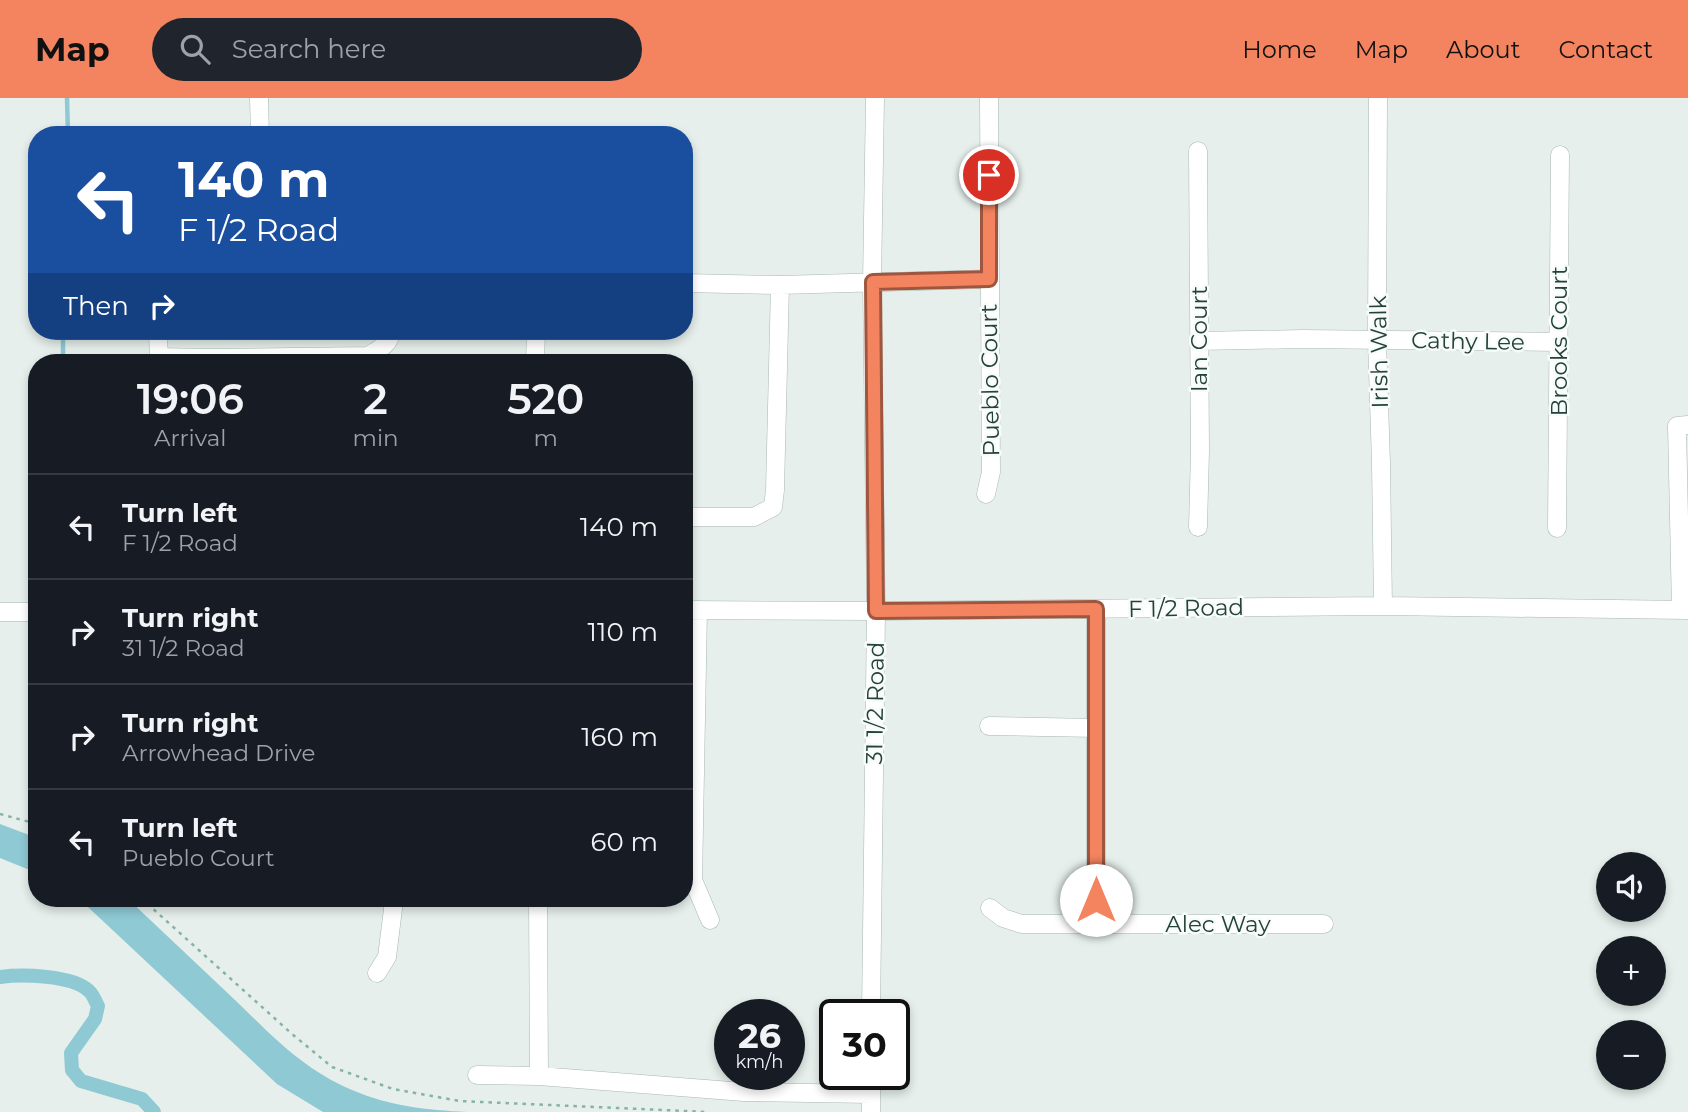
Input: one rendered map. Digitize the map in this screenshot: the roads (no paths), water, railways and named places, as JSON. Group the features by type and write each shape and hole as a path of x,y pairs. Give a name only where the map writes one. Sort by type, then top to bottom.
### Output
{"street":[{"path":"259,98 260,126"},
{"name":"31 1/2 Road","path":"872,999 876,611 873,282 875,98"},
{"name":"Pueblo Court","path":"986,494 991,472 989,98"},
{"name":"Irish Walk","path":"1378,98 1377,340 1382,606"},
{"name":"Ian Court","path":"1198,151 1198,527"},
{"name":"Brooks Court","path":"1558,528 1560,155"},
{"path":"693,283 780,285 989,279"},
{"path":"693,517 754,517 773,507 780,285"},
{"path":"371,354 388,340"},
{"name":"Cathy Lee","path":"1198,341 1558,342"},
{"path":"1685,610 1677,426 1688,425"},
{"name":"F 1/2 Road","path":"693,610 1382,606 1685,610"},
{"path":"1096,609 1096,925"},
{"path":"0,612 28,612"},
{"path":"989,726 1096,728"},
{"path":"693,882 709,920"},
{"path":"377,973 387,957 392,907"},
{"path":"538,907 539,1076"},
{"name":"Alec Way","path":"990,908 1003,918 1023,925 1324,924"},
{"path":"477,1075 539,1076 871,1103"}],"water":[{"path":"0,824 28,835 28,869 0,858"},
{"path":"137,907 276,1039 319,1073 335,1082 394,1103 467,1112 323,1112 277,1084 89,908"}],"waterway":[{"path":"67,98 68,126"},
{"path":"63,340 63,354"},
{"path":"0,977 33,976 59,979 89,991 98,1006 95,1019 71,1053 72,1070 81,1081 142,1099 154,1112"}]}
